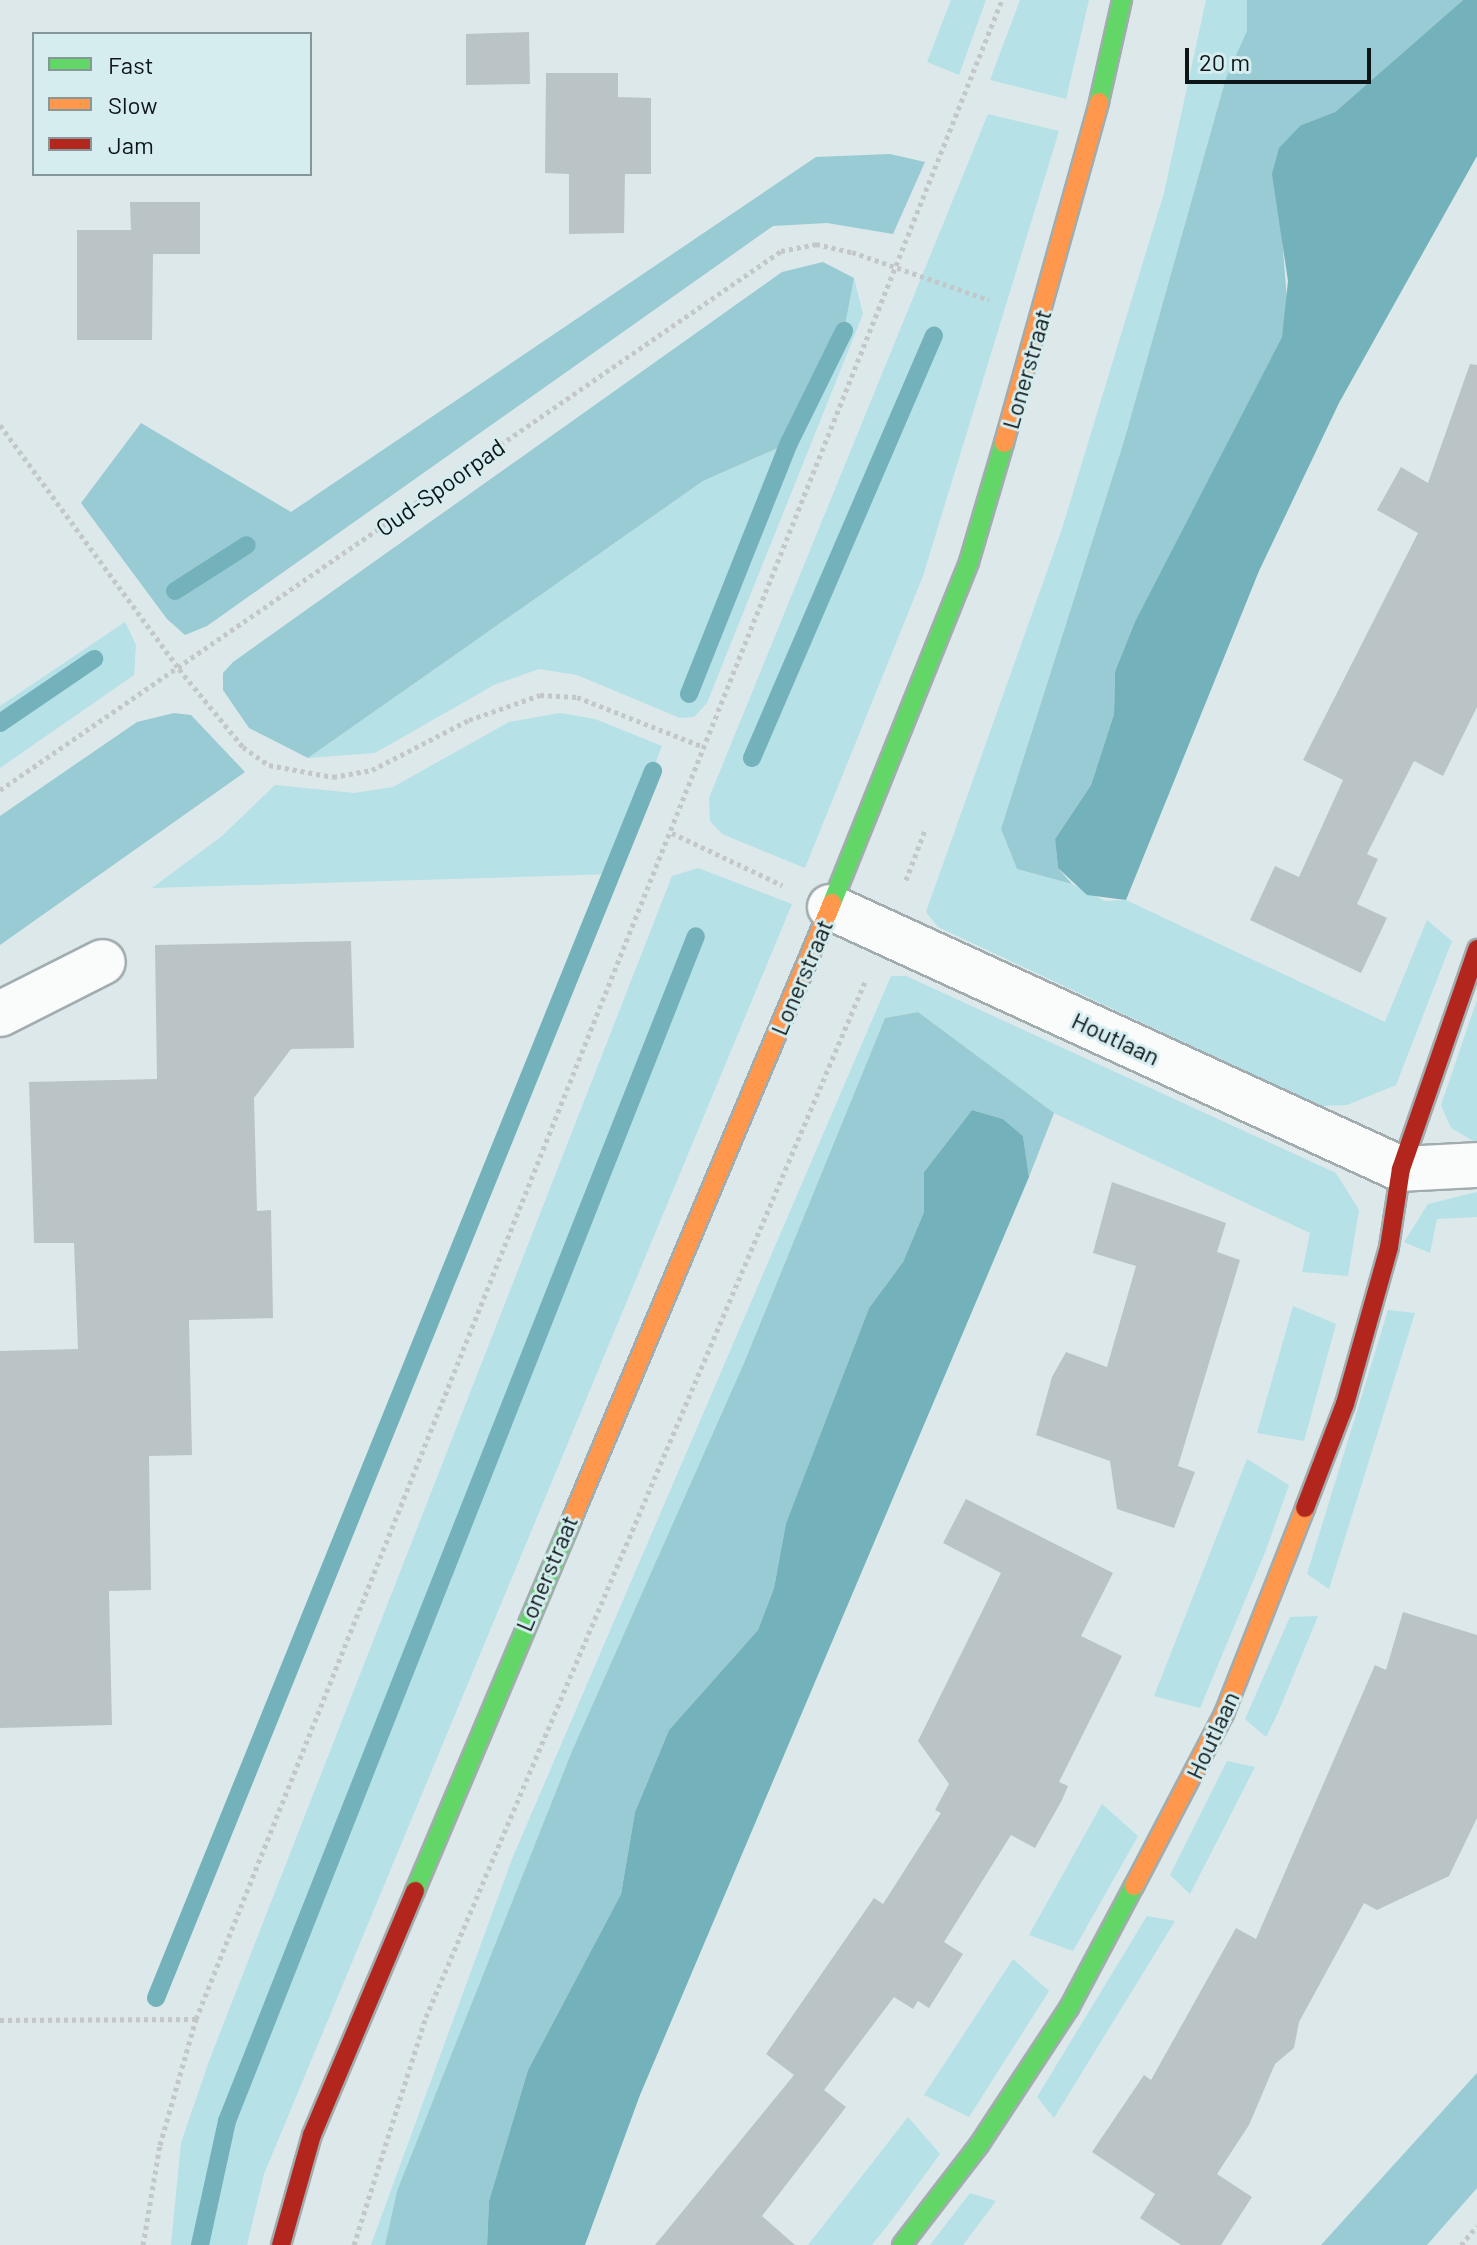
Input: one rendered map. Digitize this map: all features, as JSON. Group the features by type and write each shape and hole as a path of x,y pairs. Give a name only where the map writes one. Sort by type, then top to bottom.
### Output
{"street":[{"name":"Lonerstraat","path":"281,2245 318,2120 830,907 969,562 1082,178 1122,0"},
{"name":"Houtlaan","path":"830,907 1401,1169 1477,1165"},
{"name":"Houtlaan","path":"902,2245 979,2145 1069,2008 1224,1714 1345,1404 1389,1247 1401,1169 1477,949"},
{"path":"0,1014 103,962"}],"path":[{"path":"143,2245 160,2145 196,2019 1002,0"},
{"name":"Oud-Spoorpad","path":"0,790 781,251 816,244 897,267 1041,320"},
{"path":"0,425 179,669 243,747 297,773 333,777 372,770 469,720 540,695 577,697 704,747"},
{"name":"Lonerstraat","path":"672,833 830,907"},
{"path":"354,2245 426,2017 886,933"},
{"path":"0,2020 196,2019"},
{"path":"1461,2245 1477,2226"}],"shaded area":[{"path":"951,0 986,0 959,75 927,62"},
{"path":"1020,0 1089,0 1066,99 990,80"},
{"path":"1206,0 1247,0 1248,31 1226,78 1124,441 1001,829 1017,869 1072,884 1105,901 1126,900 1385,1022 1427,920 1452,941 1396,1085 1347,1105 1320,1106 938,927 926,912 1061,532 1164,193"},
{"path":"1247,0 1463,0 1335,112 1301,125 1282,236 1288,313 1282,337 1115,672 1114,714 1091,785 1055,839 1058,868 1072,884 1017,869 1001,829 1124,441 1226,78 1247,31"},
{"path":"1463,0 1477,0 1477,156 1339,403 1259,571 1126,900 1087,895 1058,868 1055,839 1091,785 1114,714 1115,672 1135,622 1282,337 1288,281 1272,174 1279,148 1301,125 1335,112"},
{"path":"988,114 1059,131 923,576 805,868 722,834 710,821 709,798"},
{"path":"890,154 925,162 893,234 827,223 773,226 207,626 185,635 167,619 81,503 141,423 291,512 816,157"},
{"path":"823,262 854,278 844,331 789,443 703,481 308,758 249,728 223,690 223,673 233,662 782,272"},
{"path":"854,278 863,314 707,703 694,717 680,718 577,675 539,669 494,685 375,753 308,758 703,481 789,443 844,331"},
{"path":"125,622 136,645 134,675 0,768 0,706"},
{"path":"174,713 191,715 245,772 0,945 0,816 137,722"},
{"path":"560,713 595,719 662,746 613,874 152,888 222,836 275,785 354,793 393,787 509,722"},
{"path":"698,868 792,904 264,2174 247,2245 171,2245 181,2143 209,2061 672,876"},
{"path":"891,976 906,976 1336,1173 1359,1210 1348,1276 1302,1272 1310,1233 1054,1113 918,1012 885,1018 744,1363 572,1751 397,2191 385,2245 371,2245 512,1859"},
{"path":"1477,1000 1477,1143 1451,1128 1441,1105"},
{"path":"918,1012 1054,1113 1029,1177 1023,1136 1003,1119 972,1110 924,1172 924,1212 903,1262 869,1308 786,1523 774,1588 758,1630 669,1730 635,1812 621,1894 528,2070 489,2201 487,2245 385,2245 397,2191 572,1751 744,1363 885,1018"},
{"path":"972,1110 1003,1119 1023,1136 1029,1177 640,2095 585,2245 487,2245 489,2201 528,2070 621,1894 635,1812 669,1730 758,1630 774,1588 786,1523 869,1308 903,1262 924,1212 924,1172"},
{"path":"1477,1192 1477,1217 1437,1219 1430,1253 1404,1242 1428,1204"},
{"path":"1293,1306 1336,1324 1304,1441 1257,1433"},
{"path":"1388,1310 1415,1313 1329,1589 1307,1574"},
{"path":"1247,1459 1289,1485 1266,1550 1200,1708 1154,1696"},
{"path":"1318,1616 1266,1737 1245,1719 1290,1617"},
{"path":"1227,1761 1255,1767 1190,1894 1170,1875"},
{"path":"1102,1804 1138,1836 1073,1951 1029,1935"},
{"path":"1147,1916 1175,1921 1054,2118 1037,2097"},
{"path":"1013,1959 1049,1991 969,2117 924,2095"},
{"path":"1477,2073 1477,2188 1427,2245 1321,2245"},
{"path":"908,2117 940,2154 891,2221 872,2245 808,2245"},
{"path":"970,2193 996,2201 963,2245 930,2245"}],"building":[{"path":"529,32 530,84 466,85 466,34"},
{"path":"546,73 618,73 618,97 651,98 651,174 625,174 624,233 569,234 569,174 545,173"},
{"path":"130,202 200,202 200,254 153,254 152,340 77,340 77,230 131,230"},
{"path":"1470,364 1477,365 1477,707 1443,776 1414,761 1367,854 1378,859 1357,904 1387,918 1361,973 1250,920 1275,866 1299,877 1343,780 1303,760 1418,533 1377,510 1401,467 1428,483"},
{"path":"351,941 354,1048 291,1049 254,1098 257,1211 271,1210 273,1318 189,1320 192,1455 149,1456 151,1590 109,1591 112,1725 0,1728 0,1351 78,1349 74,1243 34,1243 29,1082 157,1079 155,945"},
{"path":"1112,1182 1226,1223 1217,1252 1240,1260 1178,1466 1195,1472 1174,1528 1117,1509 1110,1461 1036,1435 1052,1377 1066,1352 1107,1367 1136,1266 1093,1253"},
{"path":"966,1499 1113,1573 1081,1636 1122,1656 1059,1782 1068,1786 1035,1848 1011,1835 944,1942 963,1954 929,2008 918,2001 913,2009 894,1997 824,2090 846,2107 762,2216 795,2245 655,2245 794,2075 766,2054 874,1898 883,1904 941,1813 935,1810 949,1784 918,1741 1001,1573 943,1543"},
{"path":"1403,1612 1477,1635 1477,1818 1449,1876 1377,1910 1364,1903 1299,2022 1294,2048 1275,2064 1249,2125 1217,2174 1252,2197 1221,2245 1181,2245 1140,2218 1155,2194 1092,2152 1144,2075 1151,2080 1236,1928 1256,1939 1375,1665 1386,1670"}],"waterway":[{"path":"689,694 789,443 844,331"},
{"path":"752,758 934,336"},
{"path":"175,591 247,545"},
{"path":"0,723 94,659"},
{"path":"156,1998 653,771"},
{"path":"200,2245 227,2121 696,936"}],"traffic: fast":[{"path":"1099,102 1122,0"},
{"path":"832,903 969,562 1004,443"},
{"path":"415,1891 571,1521"},
{"path":"902,2245 979,2145 1069,2008 1134,1886"}],"traffic: slow":[{"path":"1004,443 1099,102"},
{"path":"571,1521 832,903"},
{"path":"1134,1886 1224,1714 1305,1508"}],"traffic: jam":[{"path":"1305,1508 1345,1404 1389,1247 1401,1169 1477,949"},
{"path":"281,2245 312,2135 415,1891"}]}
